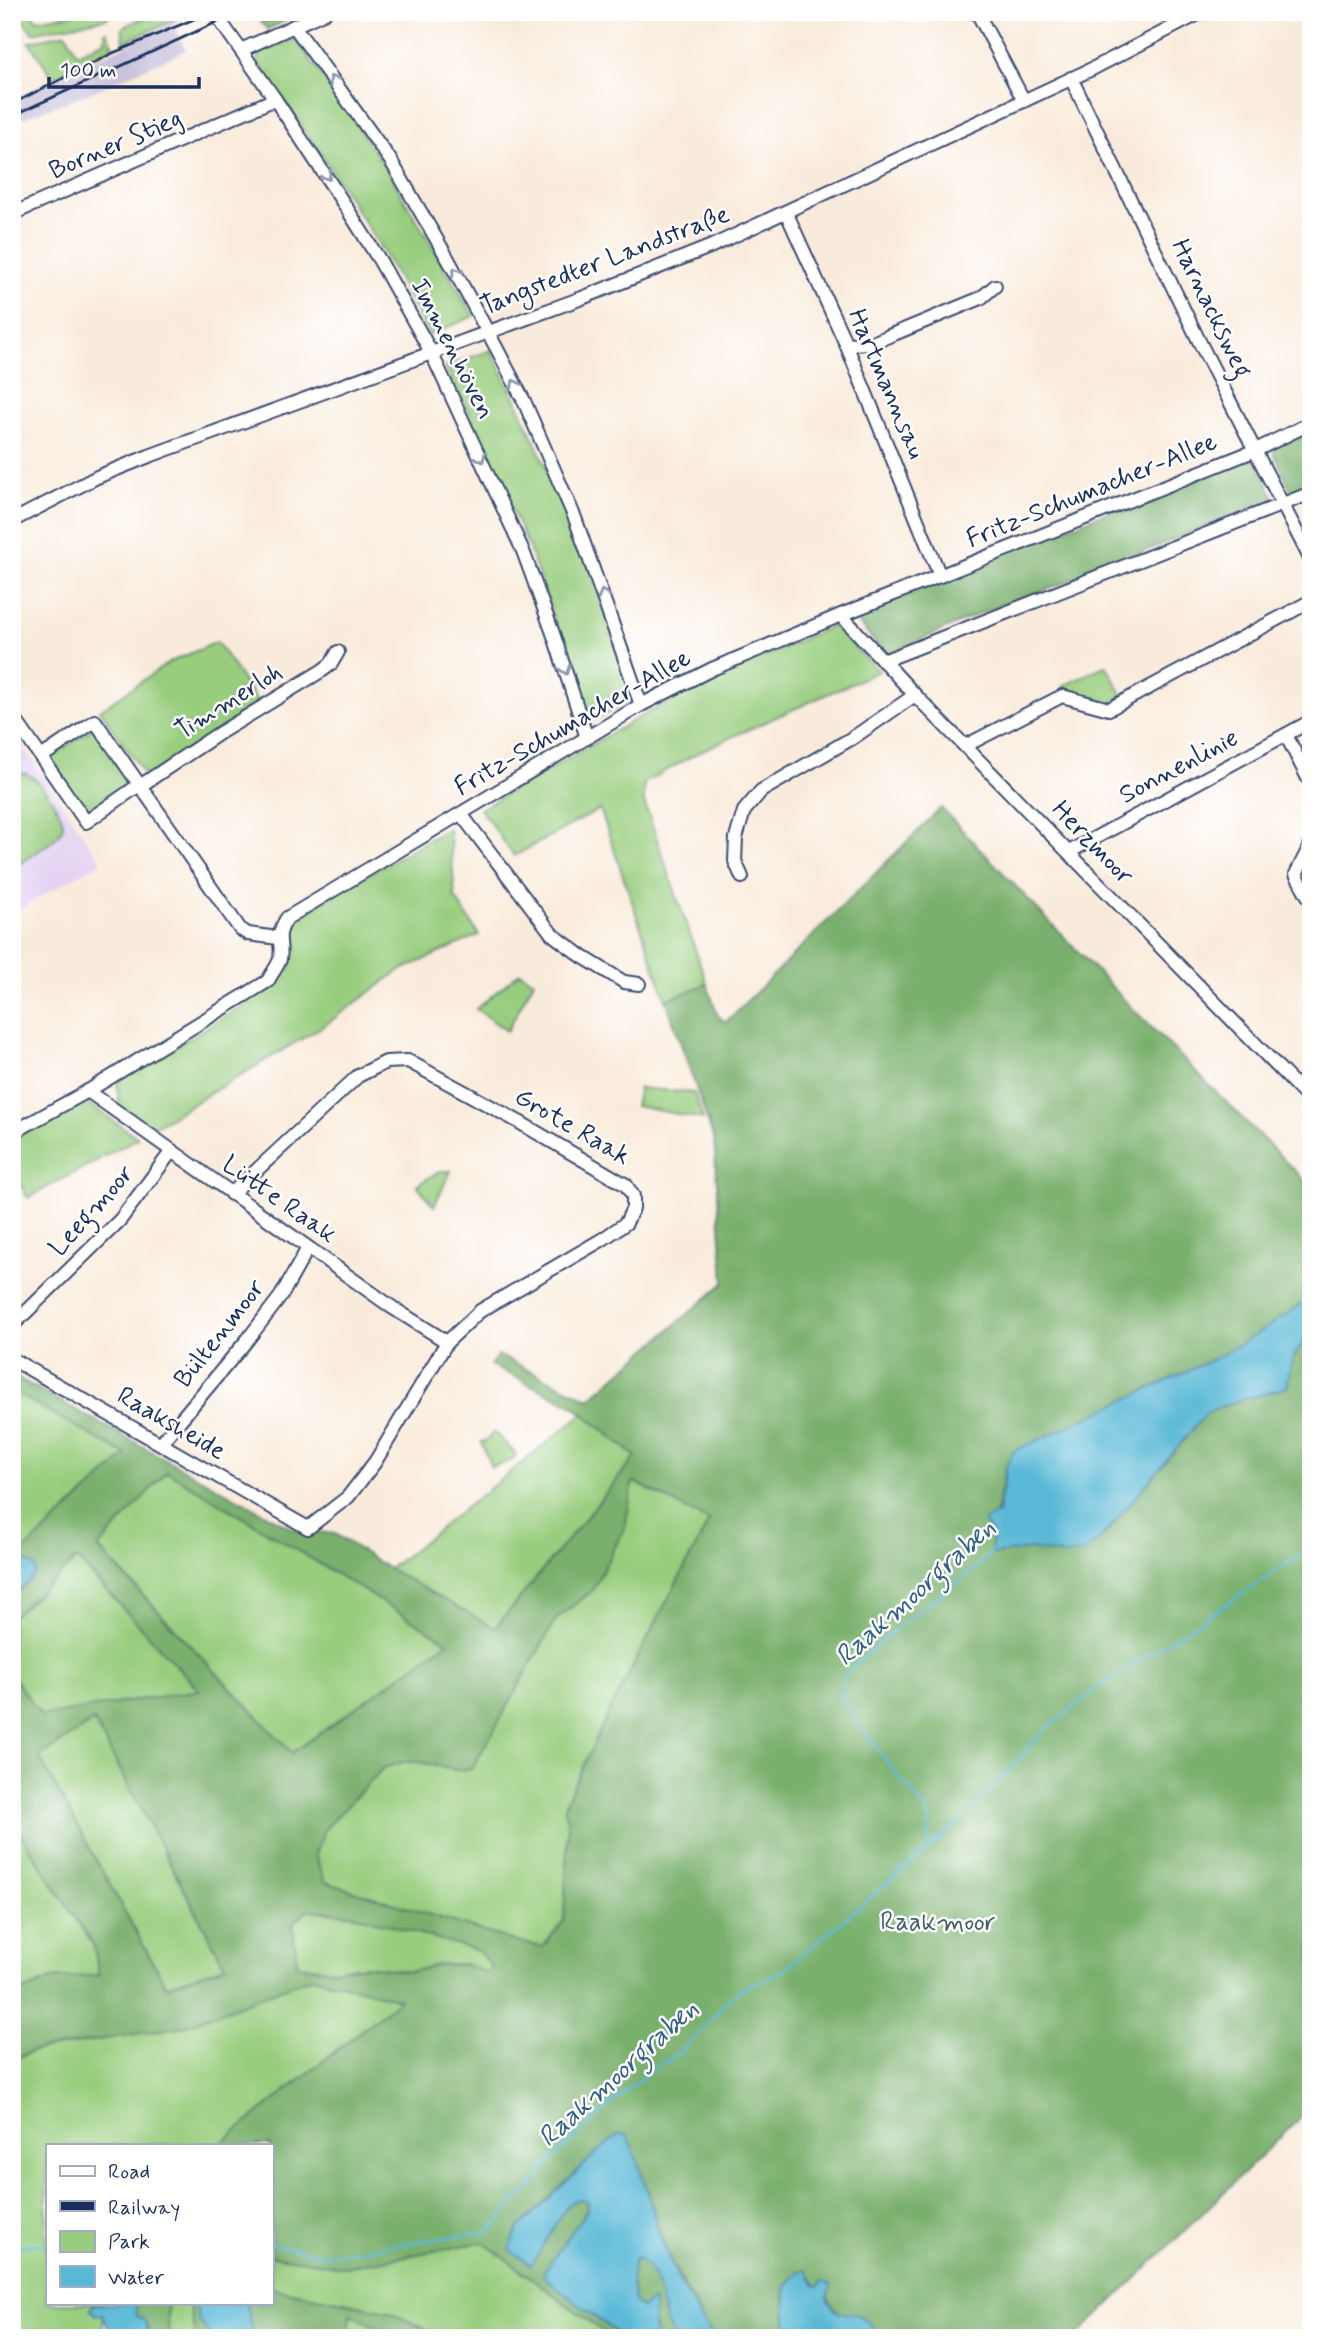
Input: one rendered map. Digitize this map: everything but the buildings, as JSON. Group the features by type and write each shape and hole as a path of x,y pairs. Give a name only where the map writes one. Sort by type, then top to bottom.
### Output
{"street":[{"name":"Immenhöven","path":"214,12 275,99 380,261 431,352 523,551 587,738"},
{"path":"241,50 325,12"},
{"path":"977,12 1024,101"},
{"name":"Tangstedter Landstraße","path":"12,521 107,472 582,298 712,246 1024,101 1202,12"},
{"name":"Immenhöven","path":"294,26 391,161 449,259 524,401 593,562 641,705"},
{"name":"Harnacksweg","path":"1071,78 1201,345 1311,560"},
{"name":"Borner Stieg","path":"12,215 275,99"},
{"name":"Hartmannsau","path":"786,212 846,344 940,576"},
{"path":"846,344 872,343 981,298 995,286"},
{"name":"Fritz-Schumacher-Allee","path":"12,1133 88,1091 268,981 280,960 278,938 287,918 641,705 712,669 1256,450 1311,424"},
{"path":"883,661 1311,493"},
{"path":"965,746 1062,695 1109,709 1311,601"},
{"name":"Herzmoor","path":"841,615 915,695 1311,1101"},
{"name":"Timmerloh","path":"12,715 86,822 218,734 323,670 331,664 338,652"},
{"path":"742,877 735,861 736,838 744,811 761,791 854,737 915,695"},
{"path":"41,757 95,721 240,929 278,938"},
{"name":"Sonnenlinie","path":"1069,852 1311,721"},
{"path":"1286,735 1311,784"},
{"path":"461,814 552,934 624,982 639,984"},
{"path":"1311,844 1296,874 1311,901"},
{"name":"Grote Raak","path":"231,1194 358,1076 386,1062 408,1060 626,1185 633,1196 633,1208 626,1223 480,1311 447,1342 376,1462 348,1497 308,1528"},
{"name":"Lütte Raak","path":"88,1091 393,1308 447,1342"},
{"name":"Leegmoor","path":"12,1326 120,1220 171,1152"},
{"name":"Bültenmoor","path":"161,1443 281,1296 308,1248"},
{"name":"Raaksheide","path":"12,1359 308,1528"}],"shaded area":[{"path":"172,23 186,50 89,93 12,122 12,100"},
{"path":"20,744 102,862 12,913 12,749"}],"green space":[{"path":"15,12 33,14 36,20 85,12 107,12 108,18 33,33"},
{"path":"169,12 190,13 124,42 122,28 138,20"},
{"path":"305,12 268,29 253,14"},
{"path":"107,31 113,47 53,78 29,42 66,33 77,54 105,41"},
{"path":"295,38 388,172 474,316 429,335 378,243 256,60 266,48"},
{"path":"491,350 589,563 634,701 589,722 529,548 475,425 445,367"},
{"path":"1311,431 1311,486 1293,494 1272,449"},
{"path":"1254,454 1275,499 1070,581 988,610 886,655 854,618 1003,553"},
{"path":"832,626 879,671 705,749 644,783 644,802 707,984 666,1000 600,809 514,856 480,809 640,717 715,678"},
{"path":"217,642 259,704 146,777 100,710 170,662"},
{"path":"1106,665 1123,696 1109,703 1066,690 1063,686"},
{"path":"96,726 132,779 85,812 48,759"},
{"path":"24,773 36,780 51,799 63,820 63,826 58,836 12,869 12,776"},
{"name":"Raakmoor","path":"941,808 1131,1007 1311,1187 1311,1298 1218,1357 1007,1463 997,1508 993,1554 1032,1549 1063,1555 1104,1535 1205,1414 1287,1387 1296,1353 1311,1337 1311,2107 1075,2338 876,2338 873,2328 867,2322 835,2309 830,2301 829,2290 815,2285 810,2277 794,2276 786,2286 786,2321 789,2328 810,2338 715,2338 703,2322 672,2263 656,2224 650,2197 620,2134 595,2154 519,2227 512,2241 549,2234 568,2205 586,2200 587,2210 544,2272 552,2284 623,2338 612,2338 483,2242 345,2267 273,2256 273,2144 220,2144 400,1999 312,1977 185,2026 32,2051 12,2060 12,1996 51,1979 99,1975 94,1946 12,1822 12,1676 42,1716 199,1690 77,1559 12,1617 12,1562 126,1455 12,1391 12,1375 293,1529 335,1534 389,1569 495,1628 636,1457 574,1406 490,1365 498,1355 589,1399 724,1283 714,1140 666,1000 707,984 718,1016 726,1022","holes":["167,1471 448,1642 292,1753 98,1548","633,1481 709,1521 612,1706 567,1799 564,1921 543,1947 517,1942 325,1882 315,1854 325,1829 383,1768 403,1762 420,1762 455,1770 472,1769 556,1619 592,1591 625,1527","94,1721 225,1966 166,1986 39,1757","308,1910 352,1914 479,1951 492,1968 487,1973 464,1964 438,1965 409,1972 369,1966 329,1970 297,1965 293,1923"]},
{"path":"449,828 455,897 479,935 399,971 328,1023 152,1128 119,1105 117,1082 271,987 287,966 290,925 332,895"},
{"path":"520,972 534,981 507,1031 476,1009"},
{"path":"639,1088 694,1093 703,1119 635,1106"},
{"path":"83,1100 138,1138 28,1198 17,1180 12,1182 12,1139"},
{"path":"440,1171 451,1171 434,1206 417,1185"},
{"path":"12,1391 127,1455 12,1562"},
{"path":"584,1413 636,1457 495,1628 389,1569"},
{"path":"494,1432 516,1454 511,1461 491,1467 481,1442"},
{"path":"167,1471 448,1642 292,1753 98,1547"},
{"path":"633,1481 709,1521 565,1809 568,1826 564,1921 543,1947 517,1942 325,1882 315,1854 325,1829 383,1768 403,1762 420,1762 455,1770 472,1769 556,1619 592,1591 625,1527"},
{"path":"76,1558 200,1690 42,1716 12,1676 12,1617"},
{"path":"94,1721 225,1966 166,1986 39,1757"},
{"path":"12,1822 94,1946 99,1975 51,1979 12,1996"},
{"path":"307,1910 352,1914 479,1951 492,1968 487,1973 464,1964 438,1965 409,1972 369,1966 329,1970 297,1965 293,1923"},
{"path":"312,1977 401,1999 220,2144 46,2144 46,2304 102,2304 100,2314 104,2317 101,2338 12,2338 12,2060 32,2051 241,2003"},
{"path":"483,2242 612,2338 442,2338 388,2311 273,2288 273,2256 345,2267"},
{"path":"637,2258 647,2265 653,2274 665,2318 675,2338 658,2338 652,2301 642,2308 635,2303 631,2282 633,2261"},
{"path":"273,2288 388,2311 442,2338 398,2338 351,2314 348,2338 255,2338 245,2304 273,2304"},
{"path":"136,2304 167,2304 169,2338 150,2338 145,2321 136,2316"},
{"path":"167,2304 189,2304 196,2338 169,2338"},
{"path":"189,2304 195,2304 199,2320 212,2338 196,2338"},
{"path":"351,2314 403,2338 348,2338"}],"water":[{"path":"1311,1298 1311,1337 1296,1353 1287,1387 1205,1414 1104,1535 1084,1553 1063,1555 1031,1549 993,1554 991,1533 984,1521 998,1513 1007,1463 1014,1451 1218,1357"},
{"path":"17,1559 32,1564 36,1570 33,1577 12,1597 12,1562"},
{"path":"620,2134 627,2135 632,2146 660,2236 673,2267 697,2313 715,2338 675,2338 665,2318 653,2274 647,2265 637,2258 633,2261 631,2282 634,2302 642,2308 652,2301 654,2303 653,2329 658,2338 623,2338 544,2276 544,2272 587,2210 587,2202 584,2199 574,2200 568,2205 531,2265 510,2250 519,2228 595,2154"},
{"path":"806,2270 814,2285 818,2286 823,2281 831,2286 828,2298 836,2310 862,2317 872,2327 876,2338 810,2338 789,2328 786,2321 786,2286 799,2271"},
{"path":"94,2304 136,2304 136,2316 145,2321 150,2338 113,2338 102,2314 96,2315 90,2309"},
{"path":"195,2304 245,2304 255,2338 212,2338 199,2320"}],"waterway":[{"path":"972,1810 1046,1729 1099,1687 1311,1547"},
{"name":"Raakmoorgraben","path":"273,2244 326,2255 490,2231 514,2202 533,2186 546,2166 614,2101 689,2044 728,2000 743,1988 783,1971 929,1848 929,1818 924,1807 892,1769 841,1698 844,1675 897,1628 979,1565 994,1550"},
{"path":"930,1847 965,1817"},
{"name":"Raakmoorgraben","path":"12,2246 46,2244"}],"railway":[{"path":"12,104 113,53 211,12"},
{"path":"12,116 239,12"}]}
